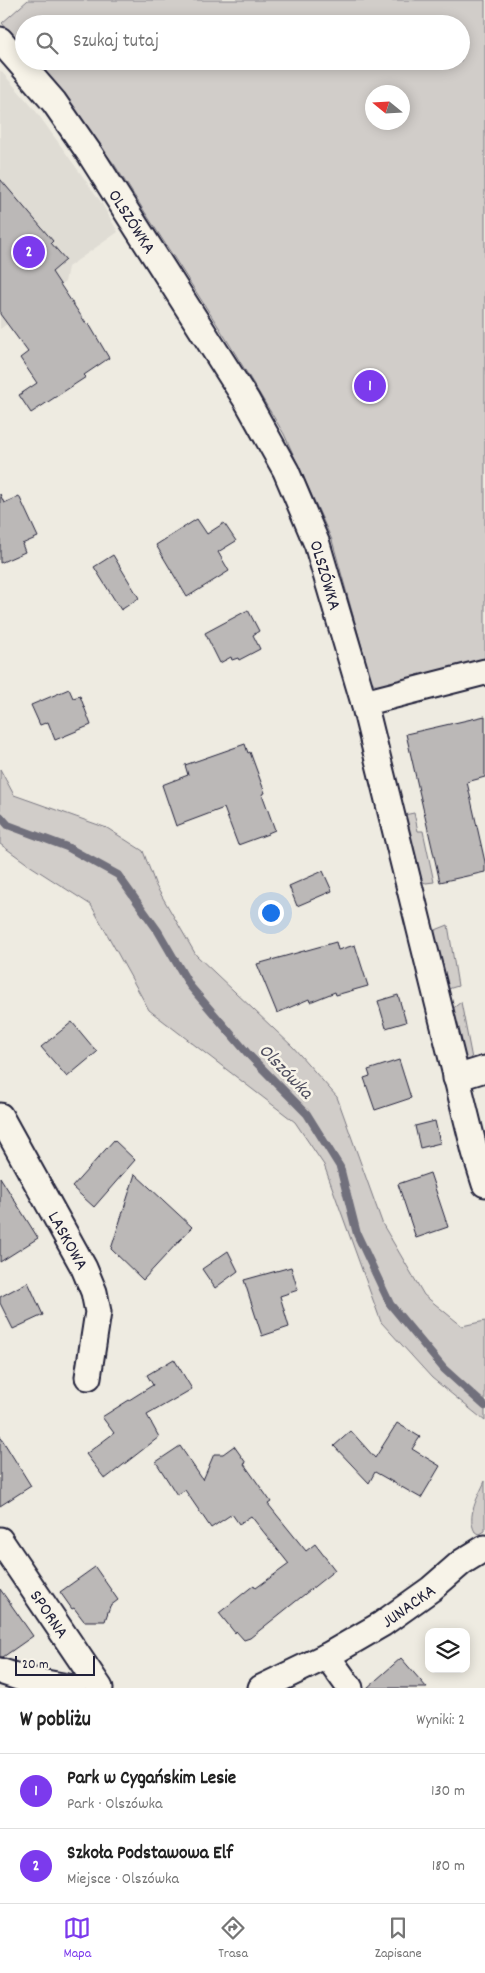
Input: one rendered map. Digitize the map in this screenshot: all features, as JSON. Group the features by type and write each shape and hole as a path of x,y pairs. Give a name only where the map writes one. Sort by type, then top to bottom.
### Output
{"street":[{"name":"OLSZÓWKA","path":"0,40 15,57"},
{"name":"OLSZÓWKA","path":"26,70 54,102 90,154 247,401 286,471 317,544 364,703 456,1078 485,1184"},
{"path":"364,703 485,672"},
{"path":"456,1078 485,1069"},
{"name":"LASKOWA","path":"0,1116 84,1268 94,1292 98,1312 88,1377"},
{"name":"SPORNA","path":"0,1540 100,1688"},
{"name":"JUNACKA","path":"261,1688 327,1656 407,1607 462,1562 485,1548"},
{"path":"327,1656 350,1688"},
{"path":"0,1672 24,1679 73,1688"}],"shaded area":[{"path":"28,0 485,0 485,664 383,688 375,685 371,680 332,540 284,434 225,337 114,164 39,70 470,70 470,15 15,15 15,39 2,23"},
{"path":"0,70 35,110 101,202 118,232 68,267 65,282 0,329"},
{"path":"0,769 14,795 107,828 143,851 156,886 196,955 293,1047 337,1097 383,1225 424,1295 462,1326 485,1321 485,1421 432,1378 381,1322 324,1165 295,1122 149,1010 91,905 0,844"},
{"path":"414,813 418,831 423,831 434,882 426,883 421,881 404,815"},
{"path":"448,925 458,986 448,989 433,931"},
{"path":"461,1002 472,1059 485,1055 485,1060 469,1061 461,1055 451,1010"},
{"path":"485,1481 485,1531 480,1534 475,1532 472,1513"}],"building":[{"path":"0,179 53,241 51,243 66,260 52,272 87,325 89,324 109,358 84,375 86,377 31,413 19,395 37,383 20,358 28,352 0,314"},
{"path":"0,494 4,503 19,496 38,537 22,544 25,552 0,563"},
{"path":"197,519 207,534 224,523 236,541 218,552 229,571 187,597 156,545"},
{"path":"113,555 139,598 121,610 94,567"},
{"path":"248,610 259,631 253,635 260,649 239,660 238,658 232,660 231,657 220,663 205,633"},
{"path":"69,689 73,698 80,696 91,725 55,740 48,722 40,725 31,705"},
{"path":"485,716 485,777 467,782 485,862 485,872 440,882 406,734"},
{"path":"245,744 248,753 250,752 265,793 262,794 275,830 238,845 224,808 176,826 162,785 188,775 185,765"},
{"path":"323,871 332,891 297,906 289,886"},
{"path":"336,942 338,950 355,945 368,986 336,995 335,992 310,1002 309,999 277,1013 257,964"},
{"path":"398,995 406,1022 386,1028 378,1001"},
{"path":"72,1022 97,1052 67,1077 41,1047"},
{"path":"399,1060 411,1098 375,1110 364,1078 370,1076 368,1070"},
{"path":"435,1121 440,1143 420,1148 415,1126"},
{"path":"114,1140 135,1160 94,1207 72,1187"},
{"path":"430,1173 448,1227 416,1238 398,1184"},
{"path":"135,1174 192,1227 143,1280 111,1249"},
{"path":"0,1177 38,1238 0,1262"},
{"path":"228,1251 238,1271 215,1288 202,1269"},
{"path":"291,1267 298,1290 280,1296 289,1327 262,1336 244,1280"},
{"path":"28,1282 43,1315 13,1329 0,1303 0,1297"},
{"path":"174,1359 192,1389 147,1415 159,1437 105,1479 86,1454 114,1433 102,1417 153,1385 147,1375"},
{"path":"397,1423 420,1437 412,1449 440,1466 421,1498 375,1472 369,1483 334,1446 351,1431 375,1458"},
{"path":"0,1436 31,1486 0,1506"},
{"path":"180,1446 203,1480 214,1454 223,1454 234,1446 246,1463 244,1464 271,1502 268,1504 306,1551 315,1544 335,1570 250,1638 244,1640 236,1631 235,1633 219,1613 254,1585 256,1588 289,1564 251,1516 239,1524 232,1514 211,1528 185,1490 177,1495 156,1462"},
{"path":"95,1567 118,1600 110,1606 105,1621 84,1621 74,1608 72,1609 60,1592"},
{"path":"0,1589 33,1636 3,1657 0,1657"},
{"path":"401,1658 427,1688 367,1688"}],"waterway":[{"name":"Olszówka","path":"0,816 8,825 67,847 118,875 158,931 190,986 249,1055 307,1114 340,1167 357,1234 390,1304 444,1369 485,1406"}],"place":[{"name":"Szkoła Podstawowa Elf","path":"29,252"},
{"name":"Park w Cygańskim Lesie","path":"370,386"}]}
